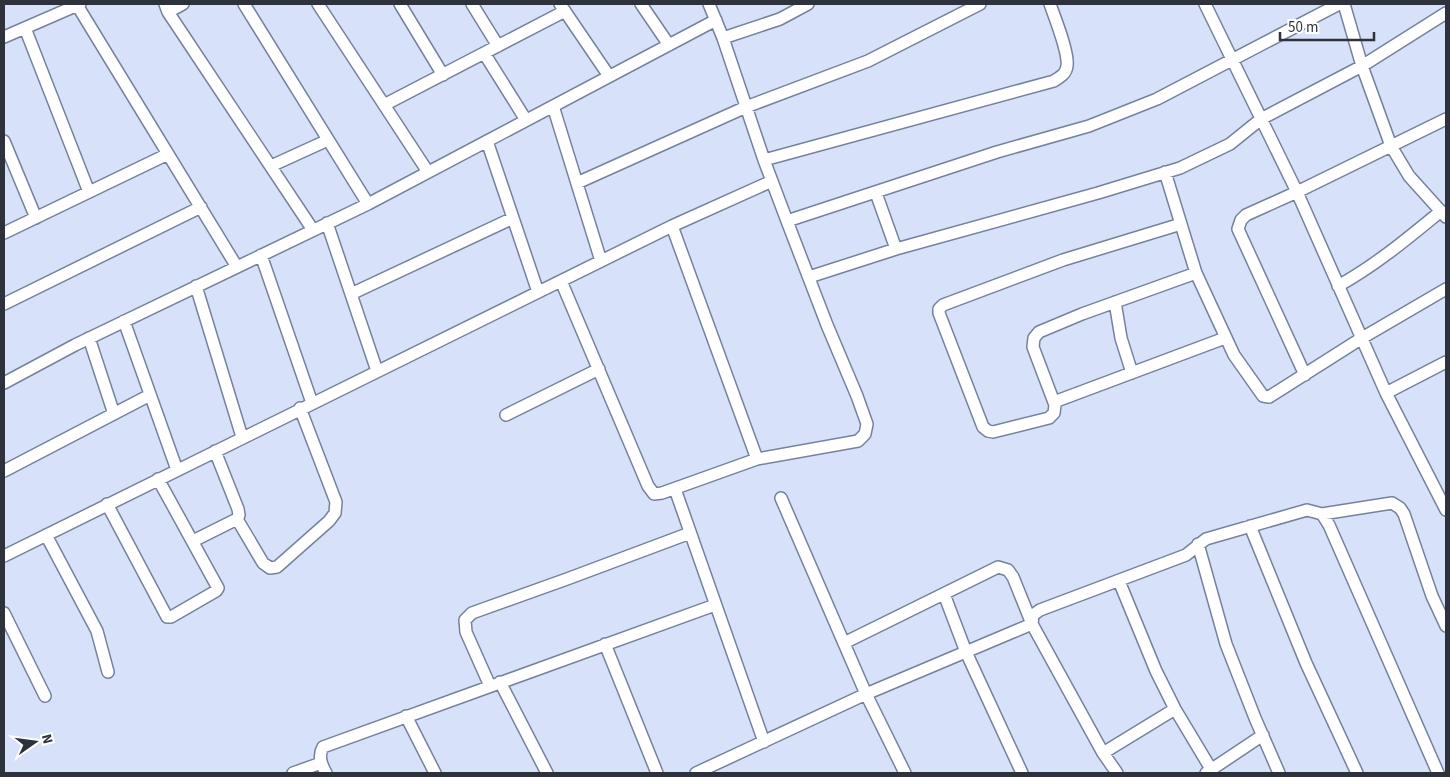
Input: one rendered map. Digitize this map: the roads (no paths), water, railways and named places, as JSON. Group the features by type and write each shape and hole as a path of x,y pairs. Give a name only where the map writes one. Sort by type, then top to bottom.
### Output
{"street":[{"path":"4,38 79,4 237,267"},
{"path":"183,4 166,8 313,230"},
{"path":"244,4 368,204"},
{"path":"318,4 428,172"},
{"path":"400,4 443,74"},
{"path":"472,4 498,46"},
{"path":"641,4 668,45"},
{"path":"723,38 780,19 808,4"},
{"path":"577,183 746,107 868,61 980,4"},
{"path":"764,160 1054,81 1064,75 1067,66 1066,54 1050,4"},
{"path":"1205,4 1297,192 1386,393 1446,510"},
{"path":"787,221 997,152 1089,126 1157,99 1339,4"},
{"path":"1338,286 1361,273 1444,214 1408,176 1391,146 1362,66 1344,4"},
{"path":"561,281 648,486 654,494 676,493 757,459 858,441 865,434 867,424 864,415 827,325 764,160 712,5"},
{"path":"384,105 498,46 563,7 609,76"},
{"path":"810,277 896,249 1098,193 1180,168 1230,144 1261,119 1362,66 1446,13"},
{"path":"4,383 89,338 368,204 716,20"},
{"path":"25,28 90,192"},
{"path":"484,53 526,120"},
{"path":"553,106 601,261"},
{"path":"1305,374 1238,229 1241,220 1246,215 1446,119"},
{"path":"271,166 328,140"},
{"path":"4,141 36,218"},
{"path":"487,141 538,292"},
{"path":"4,233 168,154"},
{"path":"1165,172 1196,274 1234,355 1263,396 1270,396 1362,338 1446,289"},
{"path":"4,556 300,408 672,226 772,180"},
{"path":"876,193 896,249"},
{"path":"4,304 201,208"},
{"path":"351,294 513,218"},
{"path":"328,223 377,371"},
{"path":"1181,224 1063,260 943,305 939,309 983,428 993,432 1049,418 1054,413 1054,402 1033,347 1034,338 1039,332 1115,302 1196,274"},
{"path":"672,226 757,459"},
{"path":"261,255 312,403"},
{"path":"196,286 242,437"},
{"path":"1115,302 1121,338 1132,372"},
{"path":"124,321 177,470"},
{"path":"89,338 114,414"},
{"path":"1054,402 1226,338"},
{"path":"1386,393 1446,362"},
{"path":"506,415 598,368"},
{"path":"4,471 150,395"},
{"path":"215,451 238,509 237,520 263,563 270,568 277,567 329,521 335,512 336,502 300,408"},
{"path":"107,504 170,618 218,588 158,479"},
{"path":"676,493 764,742"},
{"path":"780,498 866,694 904,773"},
{"path":"1032,624 1033,615 1040,610 1186,555 1206,538 1307,510 1322,514 1392,503 1400,508 1404,514 1432,596 1446,626"},
{"path":"1322,514 1329,525 1438,773"},
{"path":"193,541 237,520"},
{"path":"1250,526 1306,663 1357,773"},
{"path":"547,773 466,632 466,620 472,613 690,533"},
{"path":"46,535 97,631 108,672"},
{"path":"1198,544 1226,644 1280,773"},
{"path":"844,644 998,567 1008,570 1013,577 1032,624 1103,753 1116,773"},
{"path":"1120,581 1156,671 1208,771 1263,735"},
{"path":"944,594 966,652 1022,773"},
{"path":"293,773 324,768 320,752 323,747 715,604"},
{"path":"4,613 45,696"},
{"path":"696,773 866,694 1032,624"},
{"path":"605,644 657,773"},
{"path":"1103,753 1175,709"},
{"path":"406,716 435,773"}]}
